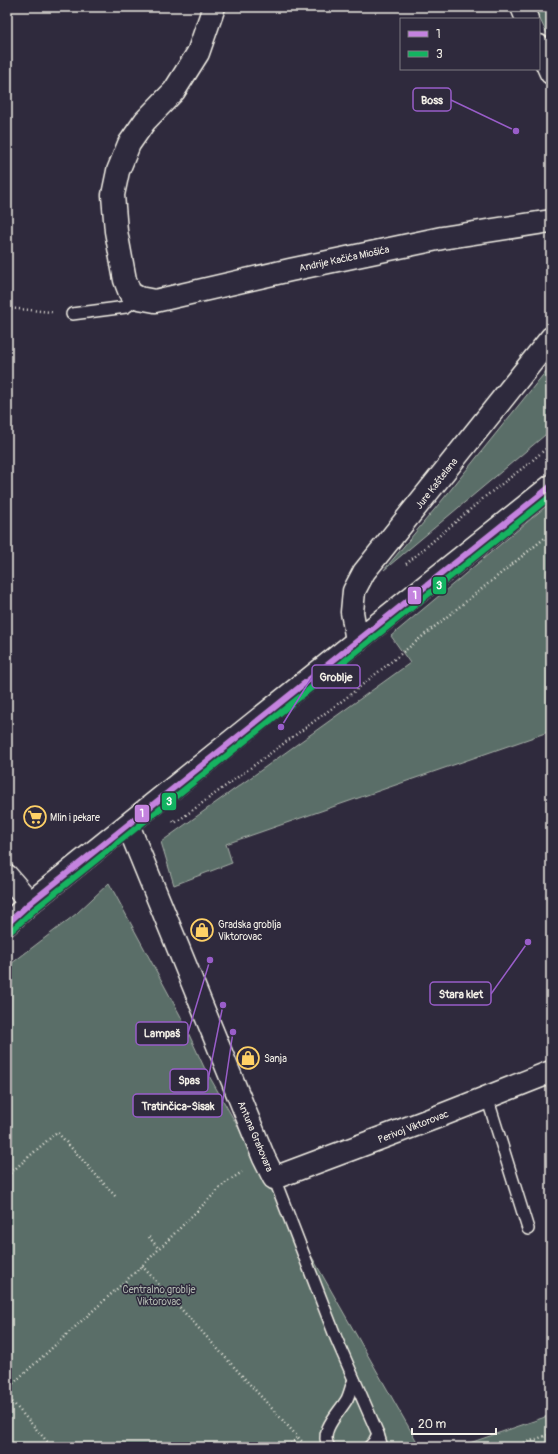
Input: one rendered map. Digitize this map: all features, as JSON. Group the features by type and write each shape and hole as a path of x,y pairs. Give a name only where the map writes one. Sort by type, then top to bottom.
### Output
{"street":[{"path":"139,298 130,293 125,280 116,231 113,195 118,171 129,144 145,121 174,91 198,53 214,7"},
{"path":"522,7 527,18"},
{"path":"540,48 551,73"},
{"name":"Andrije Kačića Miošića","path":"139,298 155,301 172,298 290,270 442,238 551,221"},
{"name":"Jure Kaštelana","path":"357,641 352,612 354,591 364,572 551,338"},
{"path":"7,924 30,903 551,486"},
{"name":"Antuna Grahovara","path":"128,825 264,1158 274,1178"},
{"path":"7,876 30,903"},
{"name":"Perivoj Viktorovac","path":"274,1178 551,1072"}],"lane":[{"path":"72,314 126,307 139,298"},
{"path":"487,1097 528,1230"},
{"name":"Antuna Grahovara","path":"274,1178 336,1338 378,1434 382,1447"},
{"path":"329,1447 326,1438 328,1429 347,1398 354,1380"},
{"path":"369,1447 374,1442 378,1434"}],"path":[{"path":"7,308 72,314"},
{"path":"402,567 486,496 548,448 551,443"},
{"path":"159,801 175,823 346,698 551,533"},
{"path":"7,1176 57,1132 116,1197"},
{"path":"7,1388 142,1266 224,1184 264,1158"},
{"path":"149,1237 159,1249"},
{"path":"142,1266 307,1447"},
{"path":"7,1396 52,1447"},
{"path":"513,1447 551,1434"},
{"path":"288,1447 298,1438"}],"green space":[{"path":"534,7 551,7 551,42 540,18"},
{"path":"551,365 551,430 384,570 444,498"},
{"path":"551,502 551,731 226,844 232,863 174,885 161,842 410,663 391,636"},
{"name":"Centralno groblje Viktorovac","path":"109,883 180,1015 204,1067 420,1447 7,1447 7,967 76,914"},
{"path":"551,1415 551,1447 458,1447"}],"transit line":[{"name":"1","path":"7,924 30,903 551,486"},
{"name":"3","path":"12,930 35,909 551,496"}],"place":[{"name":"Boss","path":"516,131"},
{"name":"Groblje","path":"281,727"},
{"name":"Mlin i pekare","path":"35,817"},
{"name":"Gradska groblja Viktorovac","path":"202,930"},
{"name":"Stara klet","path":"528,942"},
{"name":"Lampaš","path":"210,960"},
{"name":"Spas","path":"223,1005"},
{"name":"Tratinčica-Sisak","path":"233,1032"},
{"name":"Sanja","path":"248,1058"}]}
